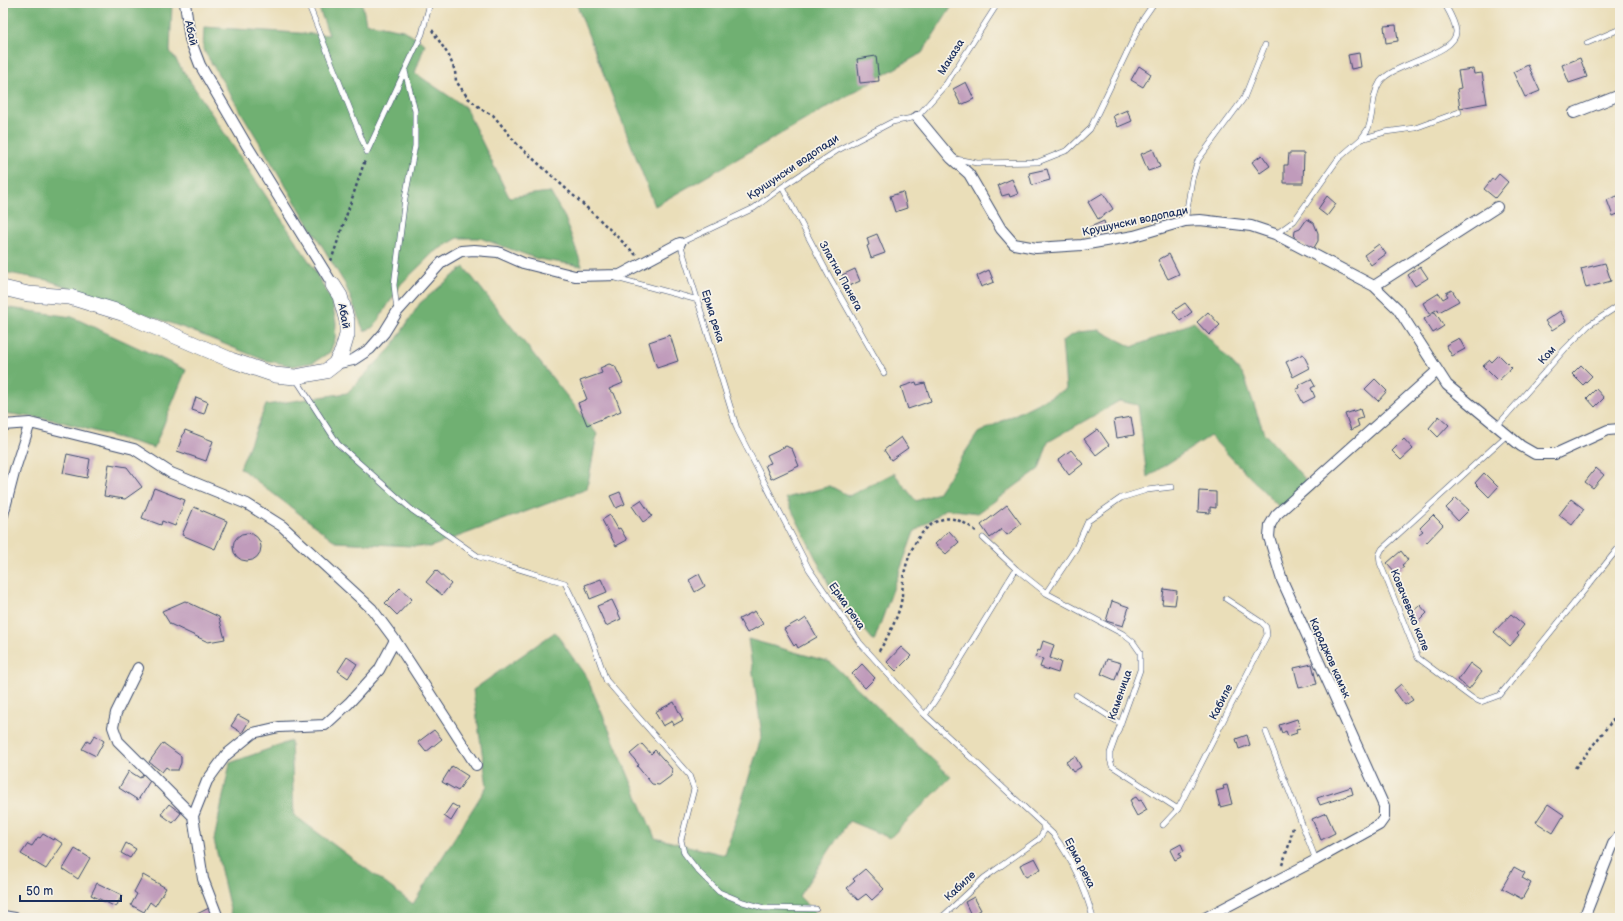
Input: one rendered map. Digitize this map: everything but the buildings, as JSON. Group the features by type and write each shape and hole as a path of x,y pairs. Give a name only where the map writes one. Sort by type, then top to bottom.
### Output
{"street":[{"name":"Абай","path":"185,3 190,39 200,65 340,296 347,321 347,335 342,352 335,364"},
{"path":"1574,113 1620,95"},
{"name":"Крушунски водопади","path":"917,117 951,158 969,174 1001,229 1014,244 1036,248 1082,245 1134,236 1185,221 1200,220 1250,226 1275,234 1374,286 1398,309 1447,385 1521,446 1535,454 1555,454 1608,430 1620,429"},
{"path":"1374,286 1496,207"},
{"name":"Крушунски водопади","path":"335,364 353,360 370,349 384,333 397,312 442,262 461,251 474,250 498,252 523,263 575,276 605,276 620,275 680,243"},
{"path":"3,288 28,294 70,297 122,313 231,360 275,375 295,377 326,371 335,364"},
{"name":"Караджов камък","path":"1205,918 1316,860 1378,825 1384,818 1384,806 1282,580 1269,537 1270,525 1276,515 1437,371"},
{"path":"3,425 30,423 134,449 171,473 247,504 282,526 372,609 395,640 476,765"},
{"path":"4,515 15,469 30,423"},
{"path":"218,918 203,880 193,816 207,781 226,755 253,733 279,727 325,725 349,703 379,670 395,640"},
{"path":"138,668 116,713 113,727 118,741 193,816"},
{"path":"1584,918 1613,844 1620,835"},
{"path":"3,916 15,918"}],"lane":[{"path":"308,3 367,152"},
{"path":"367,152 422,34 430,3"},
{"name":"Маказа","path":"917,117 946,84 998,3"},
{"path":"951,158 977,163 1038,162 1068,150 1090,129 1143,19 1154,3"},
{"path":"1275,234 1294,221 1338,159 1361,139 1368,128 1376,90 1381,80 1404,66 1444,49 1453,42 1456,32 1452,18 1444,3"},
{"path":"1586,43 1620,28"},
{"path":"1185,221 1192,179 1198,160 1244,98 1265,45"},
{"path":"397,312 394,285 405,198 415,146 415,111 405,71"},
{"path":"1361,139 1385,132 1415,128 1459,112"},
{"name":"Крушунски водопади","path":"680,243 754,208 782,187 838,150 892,122 917,117"},
{"name":"Златна Панега","path":"782,187 830,278 884,373"},
{"name":"Ерма река","path":"680,243 737,429 809,569 860,643 925,715 1053,834 1064,849 1088,899 1093,918"},
{"path":"605,276 698,300"},
{"name":"Ком","path":"1497,426 1565,349 1589,325 1620,305"},
{"path":"295,377 338,444 412,510 479,557 565,583 590,634 606,680 688,775 694,789 681,840 684,853 719,892 743,902 764,908 816,909"},
{"name":"Ковачевско кале","path":"1508,435 1382,549 1379,555 1380,563 1418,658 1472,698 1481,702 1500,695 1620,546"},
{"path":"1046,593 1076,548 1088,521 1121,498 1146,490 1172,488"},
{"name":"Каменица","path":"983,538 1016,570 1046,593 1123,634 1133,642 1140,652 1140,670 1110,753 1110,759 1112,766 1178,809"},
{"path":"925,715 1016,570"},
{"name":"Кабиле","path":"1163,825 1178,809 1266,635 1266,627 1261,622 1226,599"},
{"path":"1076,695 1121,724"},
{"path":"1266,732 1316,860"},
{"name":"Кабиле","path":"941,918 984,878 1039,840 1044,831 1043,824"}],"path":[{"path":"426,19 449,56 455,71 456,81 468,98 484,111 493,115 517,144 645,262"},
{"path":"330,280 367,152"},
{"path":"874,658 889,635 900,606 904,574 911,550 922,533 933,522 947,518 972,526 983,538"},
{"path":"1575,768 1620,711"},
{"path":"1277,881 1289,845 1294,823 1294,803"}],"green space":[{"path":"3,3 172,3 170,51 311,264 332,302 336,323 335,339 330,352 314,362 293,366 264,360 187,329 47,280 3,272"},
{"path":"317,3 362,3 366,23 403,30 425,44 415,73 465,107 509,197 550,192 565,218 582,266 538,259 480,238 458,238 434,252 401,284 374,327 364,331 345,284 203,49 204,27 329,35"},
{"path":"576,3 954,3 922,53 655,206"},
{"path":"464,267 597,434 587,489 430,547 336,542 240,468 266,405 347,393 391,348 420,303"},
{"path":"3,307 72,317 186,370 154,448 55,420 3,413"},
{"path":"1194,322 1244,376 1264,433 1314,489 1283,511 1210,436 1147,477 1138,405 1119,401 1048,442 1039,469 978,513 946,509 914,532 874,641 833,593 786,498 830,486 849,496 894,473 916,501 938,493 978,433 1066,389 1062,341 1078,332 1099,330 1132,347"},
{"path":"555,632 587,678 655,838 725,855 762,735 748,639 830,662 951,777 890,838 849,821 799,896 820,918 232,918 214,840 230,763 291,741 294,815 413,904 487,786 473,690"}]}
